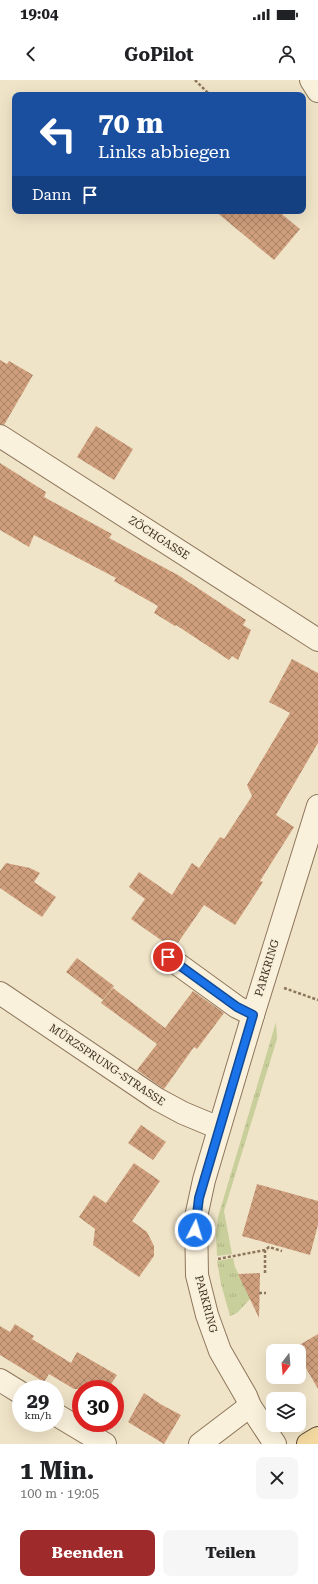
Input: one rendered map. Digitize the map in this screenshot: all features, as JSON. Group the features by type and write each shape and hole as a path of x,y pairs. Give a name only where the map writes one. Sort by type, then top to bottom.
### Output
{"main road":[{"path":"308,1444 318,1438"}],"street":[{"path":"311,80 318,91"},
{"name":"ZÖCHGASSE","path":"0,436 318,640"},
{"name":"PARKRING","path":"275,1444 250,1406 246,1396 220,1351 213,1334 200,1294 197,1275 196,1217 199,1198 219,1128 318,806"},
{"path":"168,957 237,1007 253,1015"},
{"name":"MÜRZSPRUNG-STRASSE","path":"0,993 157,1099 183,1113 219,1128"},
{"path":"0,1380 12,1387"},
{"path":"200,1444 250,1406"},
{"path":"64,1420 104,1444"}],"path":[{"path":"194,80 207,92"},
{"path":"291,991 318,1000"},
{"path":"215,1259 265,1250 269,1247 282,1251"},
{"path":"265,1250 265,1273"},
{"path":"259,1292 266,1293"}],"green space":[{"path":"276,1022 277,1039 224,1211 232,1254 217,1256 216,1235 218,1217"},
{"path":"233,1258 235,1267 251,1298 237,1313 230,1316 221,1284 217,1261"}],"building":[{"path":"219,214 282,214 300,229 274,260"},
{"path":"0,360 7,364 9,361 33,375 4,425 0,424"},
{"path":"96,426 133,449 114,480 77,457"},
{"path":"0,463 46,492 44,497 112,534 109,538 178,575 246,620 243,625 251,630 238,660 232,656 229,660 176,625 175,626 154,613 158,606 114,581 116,578 34,535 29,547 0,530"},
{"path":"292,659 318,673 318,743 276,815 294,827 260,881 263,882 235,925 204,905 175,947 168,945 131,919 145,899 129,887 139,872 172,895 192,863 199,868 220,837 224,839 252,796 247,785 290,713 269,702"},
{"path":"6,863 30,868 40,873 34,882 56,897 42,917 0,888 0,871"},
{"path":"77,958 114,986 103,1000 66,972"},
{"path":"113,988 165,1028 193,991 224,1013 197,1049 194,1047 164,1089 137,1070 157,1044 101,1003"},
{"path":"141,1125 166,1142 153,1160 128,1143"},
{"path":"134,1163 160,1181 132,1221 147,1232 154,1246 154,1256 139,1277 93,1245 95,1229 79,1217 94,1195 106,1203"},
{"path":"257,1184 318,1201 318,1225 310,1255 242,1236"},
{"path":"260,1273 259,1318 238,1274"},
{"path":"15,1324 34,1336 32,1339 71,1363 77,1352 117,1375 114,1380 72,1380 72,1388 64,1383 64,1380 59,1380 49,1374 45,1380 41,1380 0,1355 0,1326 10,1332"},
{"path":"318,1334 318,1389 306,1368 306,1344 301,1344"},
{"path":"144,1393 181,1415 164,1444 128,1422"}],"route":[{"path":"168,957 237,1007 253,1015 199,1198 195,1230"}]}
